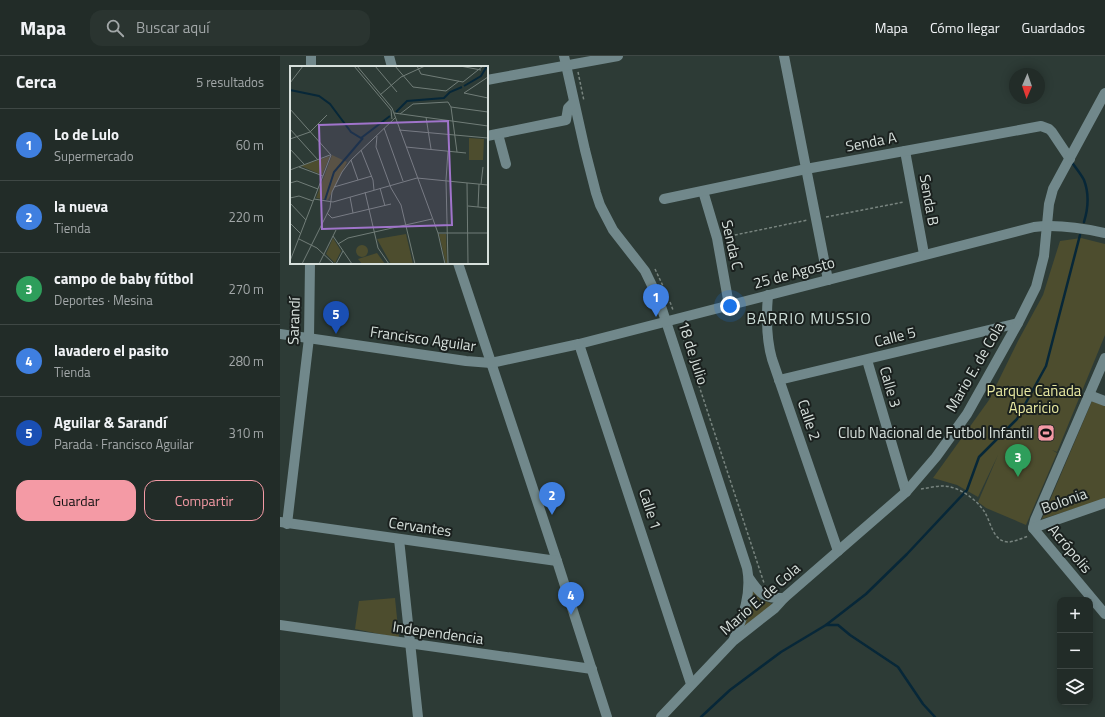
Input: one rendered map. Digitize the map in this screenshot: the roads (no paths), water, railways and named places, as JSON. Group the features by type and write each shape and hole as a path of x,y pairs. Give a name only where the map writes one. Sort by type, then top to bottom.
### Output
{"street":[{"path":"389,56 392,66"},
{"path":"488,80 565,61 618,56"},
{"path":"784,56 828,280"},
{"name":"18 de Julio","path":"565,61 592,180 600,205 613,230 651,281 666,321 730,513 749,578 758,591 765,597 774,599 784,598"},
{"name":"Mario E. de Cola","path":"661,717 733,641 775,608 784,598 906,492 936,457 967,414 1018,323 1036,287 1044,256 1049,204 1053,189 1105,92"},
{"path":"488,136 566,120 568,108 574,103"},
{"name":"Senda A","path":"664,199 806,169 1041,126 1052,132 1070,159"},
{"path":"498,134 506,164"},
{"name":"Senda B","path":"905,151 924,254"},
{"name":"Senda C","path":"703,191 717,238 729,305"},
{"name":"25 de Agosto","path":"491,363 579,344 924,254 1034,227 1048,226 1085,228 1105,233"},
{"name":"Sarandí","path":"284,523 309,338 310,264"},
{"path":"458,264 607,717"},
{"name":"Calle 2","path":"768,295 766,320 768,345 838,551"},
{"name":"Calle 5","path":"779,380 1018,323"},
{"name":"Francisco Aguilar","path":"280,334 466,361 491,363"},
{"name":"Calle 1","path":"579,344 691,684"},
{"path":"1035,527 1105,358"},
{"name":"Calle 3","path":"867,360 906,492"},
{"path":"1089,395 1105,401"},
{"name":"Bolonia","path":"1035,527 1105,503"},
{"name":"Cervantes","path":"284,523 557,561"},
{"name":"Acrópolis","path":"1035,527 1105,614"},
{"path":"399,539 418,717"},
{"name":"18 de Julio","path":"733,641 744,616 749,578"},
{"name":"Independencia","path":"280,625 592,669"}],"waterway":[{"path":"1071,161 1086,185 1087,201 1084,222"},
{"path":"826,625 866,594 907,554 967,490 979,457 1017,419 1046,366 1080,235"},
{"path":"701,717 730,690 781,652 826,625 838,625 850,635 898,667 923,704 935,717"}],"place":[{"name":"Lo de Lulo","path":"656,317"},
{"name":"Aguilar & Sarandí","path":"336,334"},
{"name":"Club Nacional de Futbol Infantil","path":"1046,433"},
{"name":"campo de baby fútbol","path":"1018,477"},
{"name":"la nueva","path":"552,515"},
{"name":"lavadero el pasito","path":"571,615"}],"district":[{"name":"BARRIO MUSSIO","path":"809,318"}],"park label":[{"name":"Parque Cañada Aparicio","path":"1034,400"}]}
